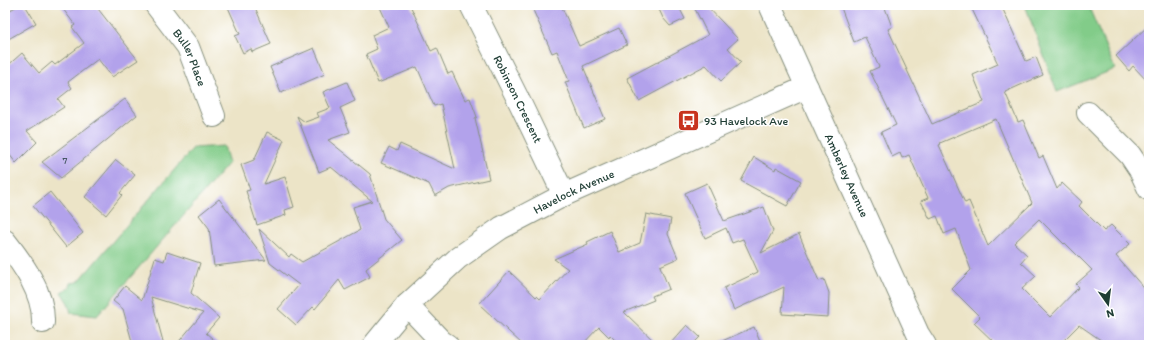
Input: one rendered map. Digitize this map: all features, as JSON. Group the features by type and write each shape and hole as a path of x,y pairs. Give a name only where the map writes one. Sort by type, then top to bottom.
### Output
{"street":[{"name":"Buller Place","path":"156,5 188,48 214,116"},
{"name":"Robinson Crescent","path":"471,5 564,194"},
{"name":"Amberley Avenue","path":"770,5 924,345"},
{"name":"Havelock Avenue","path":"374,345 408,305 458,258 501,228 564,194 807,87"},
{"path":"1088,113 1130,155 1140,170 1149,189"},
{"path":"5,241 30,278 43,311 43,322"},
{"path":"408,305 442,342 447,345"}],"green space":[{"path":"1025,5 1088,5 1115,69 1057,92"},
{"path":"224,146 229,163 97,316 71,313 68,303 61,292 70,287 71,283 78,282 193,148"}],"building":[{"path":"19,5 25,5 36,23 5,41 5,13"},
{"path":"60,5 95,5 138,60 112,77 98,59 68,82 72,88 58,99 64,107 27,131 37,142 16,163 5,149 5,68 22,53 39,73 52,62 55,65 84,43 72,27 75,25"},
{"path":"227,5 254,5 271,44 252,52 251,49 243,53 235,36 240,34"},
{"path":"379,5 410,5 431,51 437,48 448,74 452,72 465,100 470,98 477,117 475,118 489,179 449,188 435,196 429,184 381,163 389,147 397,151 400,144 455,169 441,104 434,106 417,67 378,83 366,54 377,49 372,35 389,27"},
{"path":"544,5 561,5 579,46 619,28 627,45 583,66 605,119 584,128 565,82 569,81 557,51 552,53 533,10"},
{"path":"657,5 678,5 685,19 670,26 663,18"},
{"path":"693,5 706,5 738,39 728,48 741,62 721,81 706,65 639,101 627,78 708,35"},
{"path":"840,5 884,5 892,27 888,29 932,124 984,102 973,75 998,64 970,5 1001,5 1026,61 1036,57 1043,75 1005,92 1018,122 1023,120 1039,158 1043,156 1057,189 1062,183 1082,202 1079,206 1104,231 1111,225 1130,244 1116,256 1149,294 1149,345 1108,345 1079,325 1059,345 997,345 974,323 980,317 952,289 971,270 956,229 944,234 937,216 930,219 921,201 928,198 909,155 902,158 900,153 892,157 881,132 896,125 870,71 879,67 865,37 854,42","holes":["996,119 1032,203 988,246 969,201 965,203 939,145 941,144 940,143","1039,219 1092,270 1076,284 1079,287 1050,317 1022,289 1036,276 1021,262 1027,255 1014,243"]},
{"path":"1149,25 1149,83 1133,66 1129,71 1116,56"},
{"path":"314,48 325,74 281,93 270,67"},
{"path":"347,82 355,101 340,108 350,132 328,140 370,174 384,219 402,240 366,269 370,277 345,290 339,280 315,309 313,307 296,325 278,309 299,285 270,263 259,229 289,257 291,254 302,262 360,230 353,207 372,201 331,167 319,172 297,116 305,122 319,117 317,113 330,108 323,92"},
{"path":"125,99 137,115 61,178 42,162"},
{"path":"267,132 284,140 264,184 285,177 294,207 285,210 286,215 257,225 246,191 250,190 241,165 254,160"},
{"path":"754,157 775,170 776,167 801,181 787,206 741,181"},
{"path":"116,160 135,175 120,193 122,195 106,215 85,197"},
{"path":"707,183 724,221 764,207 773,231 761,253 799,234 819,281 824,279 829,293 828,317 782,314 784,287 734,310 724,288 758,272 743,239 732,243 726,228 705,238 685,193"},
{"path":"50,192 83,233 66,247 33,206"},
{"path":"219,199 266,260 214,266 209,228 199,215"},
{"path":"646,214 671,219 668,234 678,258 660,266 669,289 652,296 654,300 624,312 658,345 620,345 599,327 582,345 523,345 479,304 509,271 540,299 568,269 554,259 588,244 587,242 610,231 619,252 640,243"},
{"path":"167,252 200,263 191,293 219,318 206,333 220,345 176,345 203,313 151,297 164,345 133,345 123,309 113,301 125,286 142,300 155,258 164,261"},
{"path":"687,325 700,337 692,345 669,345"},
{"path":"754,327 762,345 713,345"}],"place":[{"name":"93 Havelock Ave","path":"688,121"}]}
